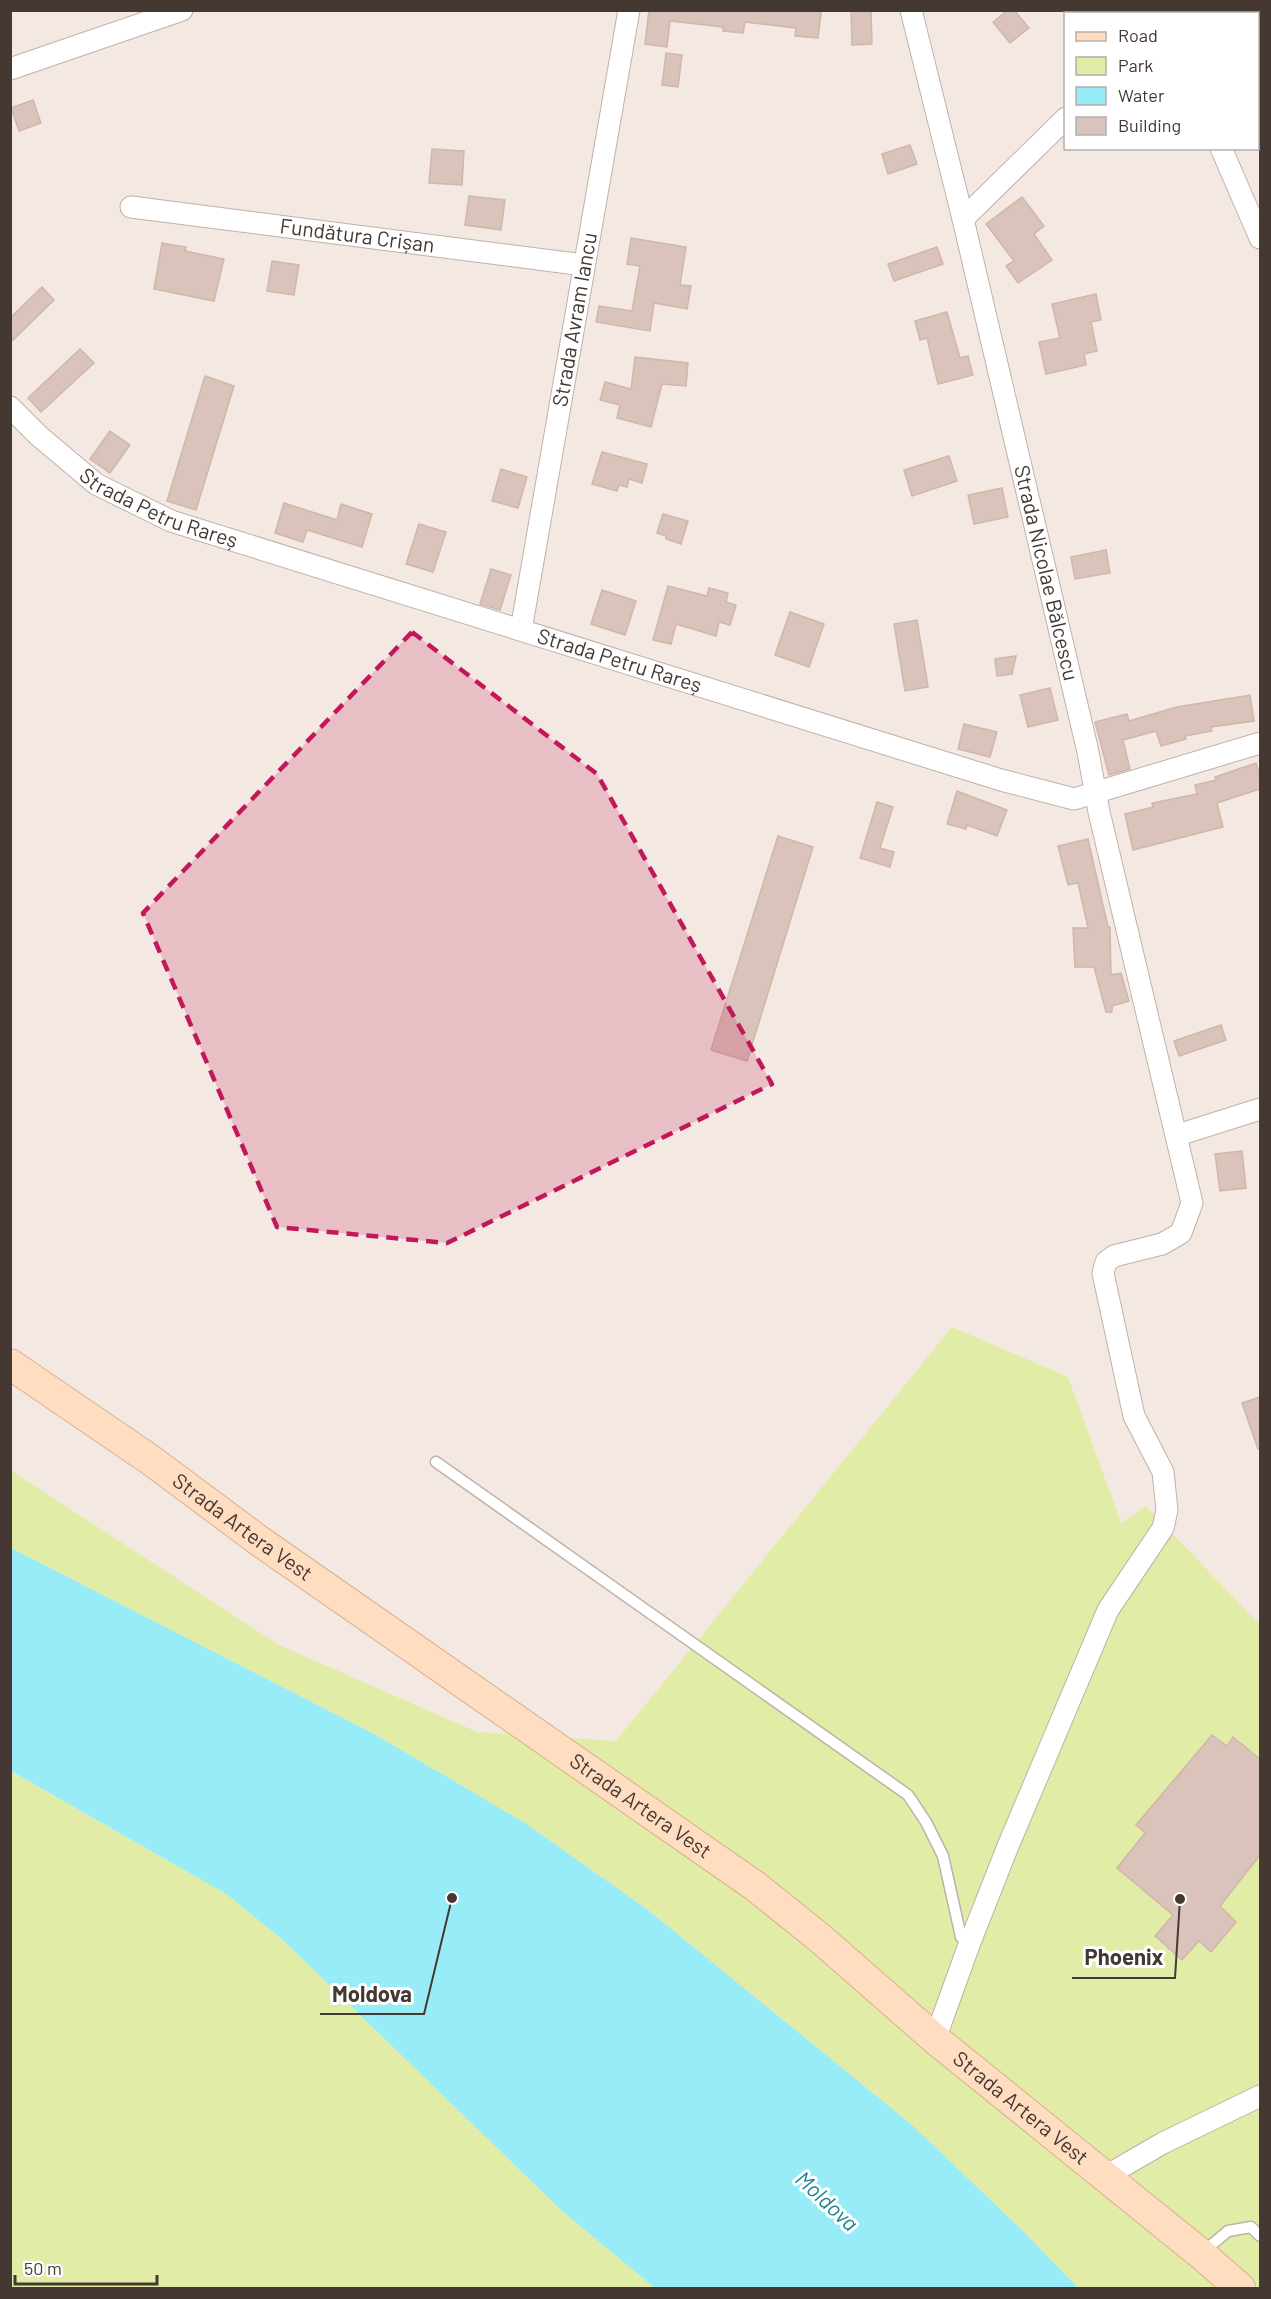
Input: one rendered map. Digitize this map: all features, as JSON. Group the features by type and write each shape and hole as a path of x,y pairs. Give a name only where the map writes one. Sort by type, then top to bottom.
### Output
{"main road":[{"name":"Strada Artera Vest","path":"10,1364 152,1461 258,1540 755,1886 935,2039 1106,2176 1240,2289"}],"street":[{"path":"10,69 182,10"},
{"name":"Strada Avram Iancu","path":"521,630 629,10"},
{"name":"Strada Nicolae Bălcescu","path":"911,10 963,219 1192,1203 1181,1233 1162,1244 1114,1257 1106,1262 1103,1273 1134,1416 1163,1472 1167,1510 1163,1528 1108,1610 1008,1846 969,1945"},
{"path":"963,219 1064,119"},
{"path":"1222,150 1260,237"},
{"name":"Fundătura Crișan","path":"131,207 584,265"},
{"name":"Strada Petru Rareș","path":"10,407 39,436 96,484 171,521 1000,780 1074,799 1260,743"},
{"path":"1178,1135 1260,1109"},
{"path":"935,2039 969,1945"},
{"path":"1106,2176 1163,2143 1260,2096"}],"lane":[{"path":"436,1462 908,1795 926,1822 943,1856 961,1937 969,1945"},
{"path":"1201,2254 1228,2231 1251,2228 1260,2236"}],"highlighted area":[{"path":"412,632 597,774 772,1084 447,1243 277,1227 143,913"}],"green space":[{"path":"952,1327 1068,1377 1121,1523 1146,1506 1260,1625 1260,2288 1078,2288 1024,2232 912,2125 648,1910 525,1823 376,1735 11,1548 10,1470 279,1645 477,1732 616,1741"},
{"path":"10,1771 228,1895 284,1941 562,2211 655,2288 11,2288"}],"water":[{"path":"11,1548 376,1735 525,1823 648,1910 912,2125 1024,2232 1078,2288 655,2288 562,2211 284,1941 228,1895 11,1771"}],"building":[{"path":"649,10 813,10 821,13 818,38 795,36 796,28 745,22 743,33 723,31 723,27 670,21 667,47 645,44"},
{"path":"851,10 871,10 872,44 852,45"},
{"path":"1008,10 1014,10 1029,28 1010,43 993,22"},
{"path":"666,53 682,55 678,87 662,85"},
{"path":"33,100 41,123 19,131 11,108"},
{"path":"910,145 917,164 888,174 882,154"},
{"path":"432,149 464,151 462,185 429,183"},
{"path":"469,196 505,200 501,230 465,225"},
{"path":"1022,197 1044,226 1034,234 1052,260 1018,283 1006,266 1014,261 986,224"},
{"path":"631,238 686,247 680,285 691,286 687,309 654,303 650,331 596,322 599,306 632,311 640,266 627,264"},
{"path":"162,243 186,247 185,251 224,259 214,301 154,289"},
{"path":"937,247 943,264 894,281 888,264"},
{"path":"272,261 299,265 294,295 267,291"},
{"path":"42,287 54,300 10,343 10,318"},
{"path":"1096,294 1101,320 1091,322 1097,351 1084,354 1086,365 1046,374 1039,342 1060,338 1052,304"},
{"path":"947,312 960,358 968,356 973,375 938,384 927,338 920,340 915,321"},
{"path":"80,349 94,363 41,412 28,398"},
{"path":"635,357 688,363 686,386 662,384 651,427 617,418 620,405 600,400 605,382 631,389"},
{"path":"205,376 234,386 196,510 167,501"},
{"path":"110,431 130,445 110,473 90,459"},
{"path":"602,452 647,464 642,483 629,479 627,487 619,485 617,491 592,484"},
{"path":"949,456 957,481 912,496 904,470"},
{"path":"501,469 527,477 518,508 492,501"},
{"path":"1002,488 1008,517 974,524 968,495"},
{"path":"284,503 337,520 341,504 372,514 362,547 307,530 303,542 275,533"},
{"path":"663,514 688,521 681,544 657,533"},
{"path":"419,524 446,532 433,572 406,564"},
{"path":"1106,550 1110,573 1075,579 1071,557"},
{"path":"491,569 511,575 500,610 480,604"},
{"path":"668,586 707,596 709,588 728,593 726,602 736,605 730,625 719,622 716,636 676,624 671,644 653,640"},
{"path":"602,590 636,601 625,635 591,624"},
{"path":"790,612 824,624 809,667 775,655"},
{"path":"917,620 928,687 905,691 894,624"},
{"path":"1016,656 1012,674 997,676 995,659"},
{"path":"1050,688 1058,720 1028,727 1020,695"},
{"path":"1250,695 1254,721 1211,727 1212,731 1185,736 1186,739 1161,746 1156,731 1123,740 1130,769 1109,775 1095,722 1127,714 1129,721 1177,707"},
{"path":"964,724 997,732 990,757 958,749"},
{"path":"1256,763 1260,777 1260,789 1217,803 1223,827 1133,850 1125,814 1153,807 1152,803 1197,794 1195,785 1216,780 1215,777"},
{"path":"957,791 1007,810 997,836 967,825 966,829 947,824"},
{"path":"877,802 893,807 880,848 894,852 890,867 860,858"},
{"path":"778,836 813,847 747,1061 711,1050"},
{"path":"1088,839 1108,927 1110,927 1111,975 1121,973 1129,1001 1112,1006 1112,1012 1106,1012 1094,967 1075,967 1073,928 1088,928 1078,883 1068,885 1058,846"},
{"path":"1221,1025 1226,1040 1179,1056 1174,1041"},
{"path":"1242,1151 1246,1188 1220,1191 1215,1154"},
{"path":"1260,1397 1260,1449 1258,1449 1242,1403"},
{"path":"1212,1735 1227,1746 1233,1737 1260,1759 1260,1855 1220,1906 1236,1922 1211,1952 1199,1941 1182,1960 1155,1936 1173,1915 1117,1868 1145,1833 1136,1825"}],"place":[{"name":"Moldova","path":"452,1898"},
{"name":"Phoenix","path":"1180,1899"}]}
